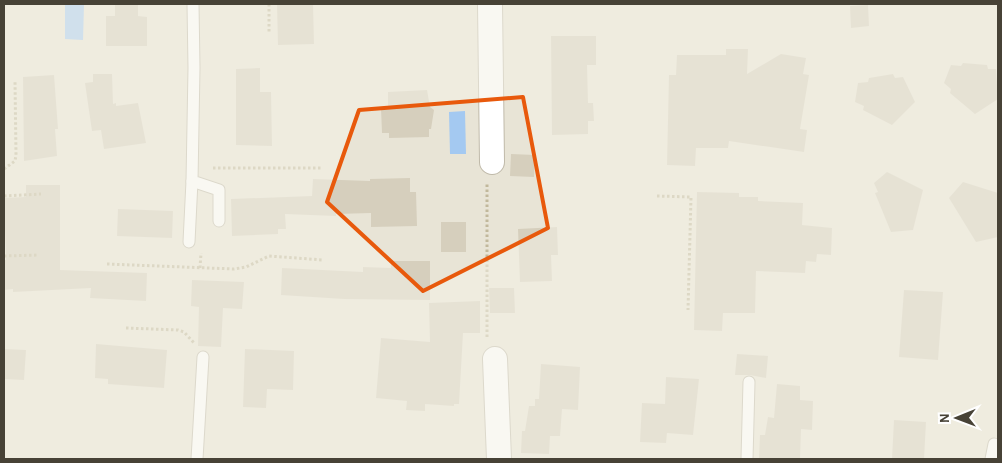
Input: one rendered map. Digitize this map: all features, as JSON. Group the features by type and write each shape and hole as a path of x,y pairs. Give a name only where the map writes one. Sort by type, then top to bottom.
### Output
{"street":[{"path":"490,4 492,162"},
{"path":"495,359 499,459"}],"lane":[{"path":"189,242 192,181 193,4"},
{"path":"192,181 219,190 219,221"},
{"path":"197,459 204,357"},
{"path":"747,459 749,382"},
{"path":"991,459 994,444"}],"path":[{"path":"269,4 269,33"},
{"path":"4,169 15,161 16,155 15,81"},
{"path":"492,162 487,179 486,338 495,359"},
{"path":"192,168 322,168"},
{"path":"4,196 41,194"},
{"path":"657,196 691,196 688,310"},
{"path":"4,256 39,255"},
{"path":"107,264 234,270 246,267 269,256 323,260"},
{"path":"126,328 184,332 204,357"}],"highlighted area":[{"path":"523,97 548,228 423,291 327,202 359,110"}],"shaded area":[{"path":"4,4 998,4 998,459 4,459"}],"water":[{"path":"65,4 84,4 83,40 65,39"},
{"path":"465,111 466,154 450,154 449,112"}],"building":[{"path":"115,4 138,4 138,16 147,17 147,46 106,46 106,16 115,16"},
{"path":"277,4 313,4 314,44 278,45"},
{"path":"868,5 869,26 851,28 850,6"},
{"path":"551,36 596,36 596,65 587,65 588,103 593,103 594,121 588,121 588,134 552,135"},
{"path":"726,49 748,49 747,74 781,54 806,58 803,74 809,75 800,129 807,130 804,152 729,141 728,148 696,148 695,166 667,165 669,75 676,75 677,55 726,55"},
{"path":"963,63 987,65 988,69 996,69 998,99 975,114 950,93 951,89 944,83 951,65 961,66"},
{"path":"260,68 260,92 271,92 272,146 236,145 236,69"},
{"path":"93,74 112,74 113,104 116,103 116,106 138,103 146,143 104,149 101,130 92,131 85,83 93,82"},
{"path":"893,74 895,78 903,77 915,102 892,125 863,110 864,106 855,102 858,83 868,82 869,78"},
{"path":"54,75 58,129 55,129 57,156 24,161 23,77"},
{"path":"427,90 430,107 434,110 429,137 389,138 389,133 382,133 381,108 388,108 388,92"},
{"path":"511,154 535,155 534,177 510,176"},
{"path":"887,172 923,190 913,230 891,232 875,193 878,192 874,183"},
{"path":"410,178 410,192 416,192 417,226 371,227 371,213 336,214 336,216 285,214 286,229 278,229 278,234 232,236 231,199 312,196 313,179 370,181 370,179"},
{"path":"963,182 998,193 998,237 976,242 949,198"},
{"path":"26,185 60,185 60,270 147,273 146,301 90,298 91,288 13,292 13,289 4,290 4,260 6,260 4,198 26,197"},
{"path":"697,192 739,193 739,197 758,197 758,201 803,203 802,225 832,228 831,255 817,254 816,262 806,261 805,273 756,271 755,313 723,313 722,331 694,330"},
{"path":"118,209 173,211 172,238 117,236"},
{"path":"441,222 466,222 466,252 441,252"},
{"path":"557,227 558,255 551,255 552,281 520,282 518,229"},
{"path":"391,261 430,261 430,300 344,299 281,295 282,268 363,272 363,267 391,268"},
{"path":"192,280 244,282 242,309 223,308 221,347 198,346 199,307 191,306"},
{"path":"489,288 514,288 515,313 490,313"},
{"path":"904,290 943,292 938,360 899,357"},
{"path":"480,301 480,333 463,333 459,404 454,404 454,406 425,404 425,411 406,410 407,401 376,398 381,338 430,342 429,303"},
{"path":"96,344 167,350 164,388 108,384 108,379 95,378"},
{"path":"4,349 26,350 24,380 4,379"},
{"path":"245,349 294,351 293,390 267,389 266,408 243,407"},
{"path":"737,354 768,356 766,378 735,375"},
{"path":"541,364 580,367 578,410 562,409 560,436 550,436 549,454 521,453 522,431 525,431 529,406 535,406 535,399 539,399"},
{"path":"666,377 699,379 693,435 667,433 666,443 640,442 642,403 665,404"},
{"path":"777,384 800,386 800,400 813,401 812,430 801,429 800,459 759,459 760,435 765,435 768,417 774,418"},
{"path":"894,420 926,422 924,459 892,459"}]}
